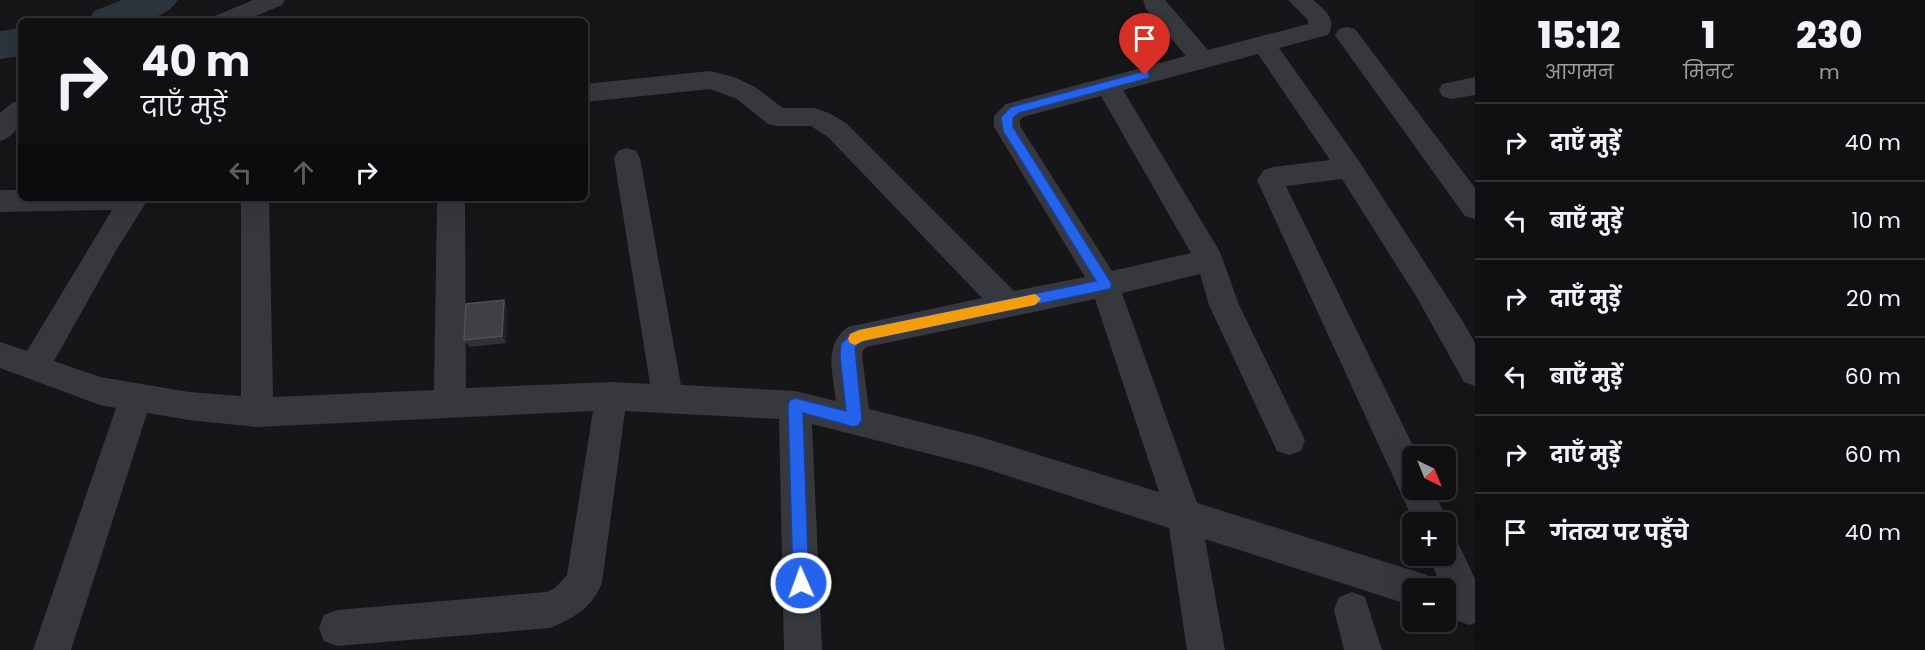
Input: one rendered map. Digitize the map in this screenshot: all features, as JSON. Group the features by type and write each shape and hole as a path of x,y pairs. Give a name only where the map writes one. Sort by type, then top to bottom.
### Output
{"street":[{"path":"230,18 274,0"},
{"path":"1154,0 1154,4 1203,60"},
{"path":"1206,650 1184,516 1105,285 1007,128 1007,117 1015,110 1320,28 1319,18 1299,0"},
{"path":"1347,35 1475,208"},
{"path":"1264,44 1350,168 1448,322 1475,372"},
{"path":"588,93 710,80 725,83 746,93 777,117 809,114 820,117 837,130 1008,305"},
{"path":"1107,85 1210,260 1224,305 1289,440"},
{"path":"0,132 18,111"},
{"path":"627,158 668,399"},
{"path":"1350,168 1273,177 1270,180 1402,459"},
{"path":"0,201 18,201"},
{"path":"133,201 108,239 11,365 100,391 189,406 256,412 611,396 795,405 977,451 1402,584"},
{"path":"255,201 256,412"},
{"path":"450,403 451,206"},
{"path":"854,420 847,356 848,344 859,336 1105,285 1210,260"},
{"path":"337,628 549,610 568,601 584,583 611,396"},
{"path":"52,650 136,397"},
{"path":"795,405 803,650"},
{"path":"1450,566 1463,605"},
{"path":"1352,610 1363,650"}],"building":[{"path":"504,300 502,336 464,340 466,304"}],"waterway":[{"path":"115,18 158,0"},
{"path":"0,45 18,42"}],"slow traffic":[{"path":"855,339 859,336 1035,299"}],"route":[{"path":"801,583 795,405 854,420 847,356 848,344 859,336 1105,285 1007,128 1007,117 1015,110 1145,75"}]}
